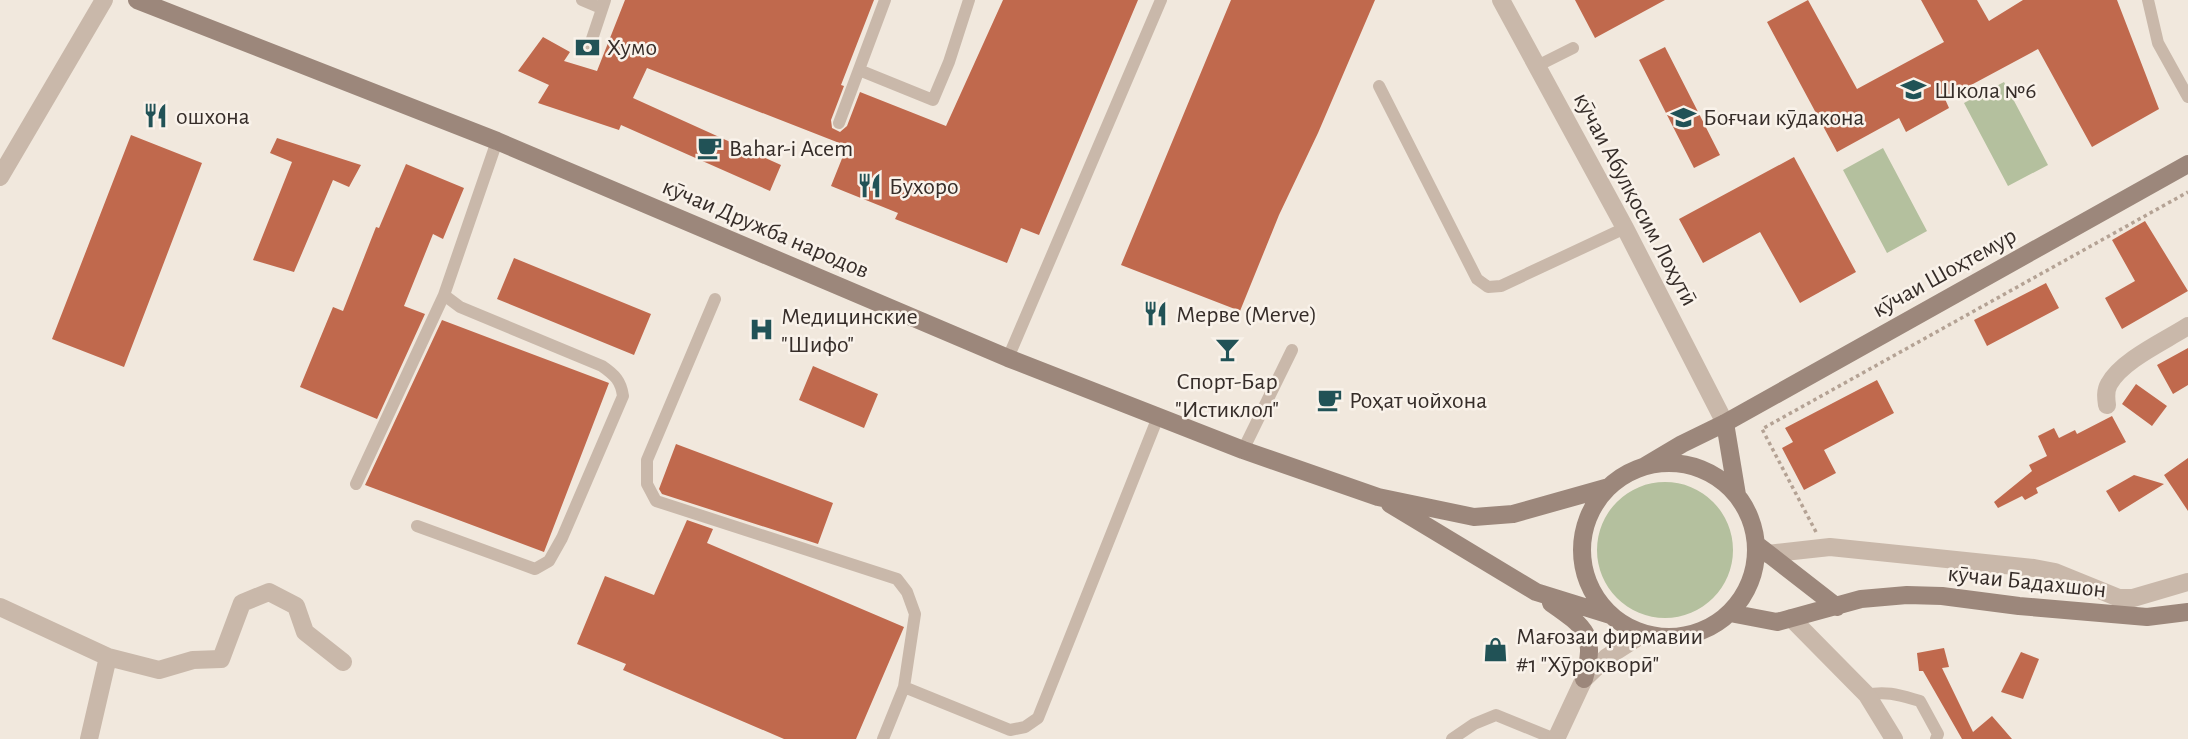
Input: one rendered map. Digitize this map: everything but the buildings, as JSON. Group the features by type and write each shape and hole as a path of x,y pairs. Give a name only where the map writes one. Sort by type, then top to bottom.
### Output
{"main road":[{"name":"кӯчаи Дружба народов","path":"137,0 497,141 1008,358 1243,450 1378,497"},
{"name":"кӯчаи Шоҳтемур","path":"1645,466 2188,164"},
{"path":"1725,423 1737,495"},
{"path":"1378,497 1474,517 1513,514 1609,487 1645,466 1670,463 1695,467 1718,478 1737,495 1751,518 1762,549 1837,607"},
{"path":"1609,487 1588,516 1581,551 1589,586 1610,615"},
{"path":"1378,497 1536,592 1577,621 1588,638 1591,653 1584,679"},
{"path":"1536,592 1610,615 1643,634 1666,638 1689,635 1711,627 1730,613 1751,581 1762,549"},
{"name":"кӯчаи Бадахшон","path":"1837,607 1861,599 1907,595 1942,596 2019,606 2147,617 2188,612"},
{"path":"1730,613 1777,622 1837,607"}],"street":[{"path":"0,177 104,0"},
{"name":"кӯчаи Абулқосим Лоҳутӣ","path":"1501,0 1625,228 1725,423"},
{"path":"2107,405 2105,395 2109,384 2125,366 2188,326"},
{"path":"1762,549 1830,547 2034,568 2055,572 2119,598 2133,598 2188,582"},
{"path":"0,607 108,657 159,670 192,660 221,659 242,603 269,592 296,606 305,632 343,662"},
{"path":"1791,618 1867,695 1894,739"},
{"path":"1556,739 1584,679 1607,657 1643,634"},
{"path":"89,739 108,657"}],"lane":[{"path":"582,0 603,4 589,48"},
{"path":"839,123 885,0"},
{"path":"859,70 933,100 949,62 969,0"},
{"path":"1008,358 1161,0"},
{"path":"2148,0 2158,43 2188,97"},
{"path":"1537,66 1573,48"},
{"path":"1379,86 1477,279 1488,287 1501,286 1625,228"},
{"path":"356,484 444,295 497,141"},
{"path":"417,526 535,569 549,561 562,538 624,396 615,375 602,366 460,307 444,295"},
{"path":"715,299 648,460 647,484 656,501 897,579 907,592 915,614 904,687 883,739"},
{"path":"1243,450 1292,350"},
{"path":"904,687 1010,730 1025,727 1038,718 1157,417"},
{"path":"1867,695 1877,692 1902,695 1920,701 1938,736 1936,739"},
{"path":"1452,739 1474,724 1496,715 1556,739"}],"path":[{"path":"1830,547 1816,533 1762,429 2188,192"}],"green space":[{"path":"2004,82 2048,165 2008,186 1964,103"},
{"path":"1883,148 1927,231 1887,253 1843,170"},
{"path":"1665,482 1691,487 1713,502 1728,524 1733,550 1728,576 1713,598 1691,613 1665,618 1639,613 1617,598 1602,576 1597,550 1602,524 1617,502 1639,487"}],"place":[{"name":"Хумо","path":"587,47"},
{"name":"Школа №6","path":"1914,90"},
{"name":"ошхона","path":"156,116"},
{"name":"Боғчаи кӯдакона","path":"1683,117"},
{"name":"Bahar-i Acem","path":"709,148"},
{"name":"Бухоро","path":"869,186"},
{"name":"Мерве (Merve)","path":"1156,314"},
{"name":"Медицинские \"Шифо\"","path":"761,330"},
{"name":"Спорт-Бар \"Истиклол\"","path":"1227,350"},
{"name":"Роҳат чойхона","path":"1329,400"},
{"name":"Мағозаи фирмавии #1 \"Хӯрокворӣ\"","path":"1496,650"}]}
